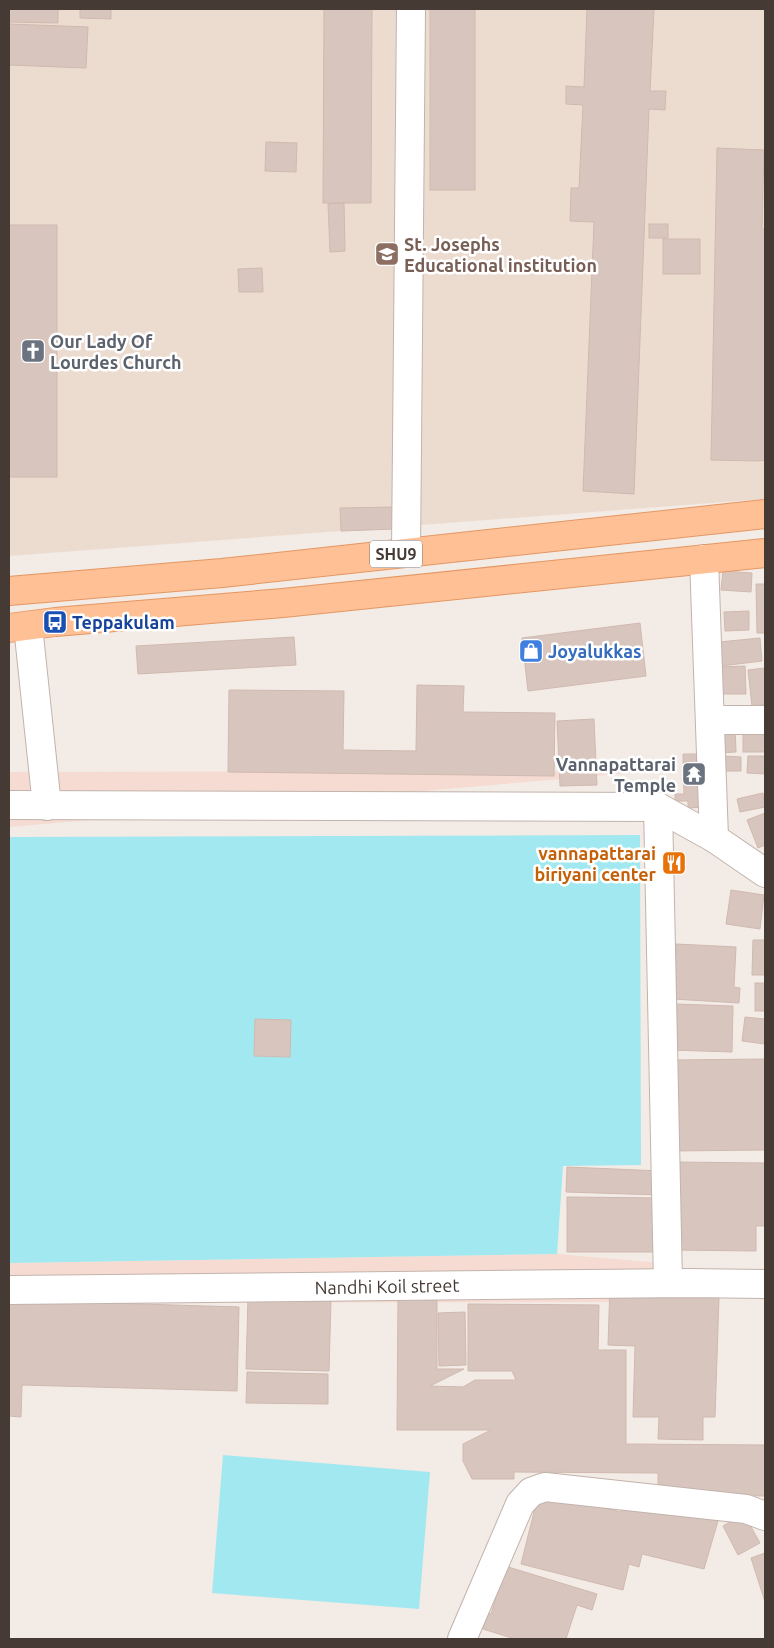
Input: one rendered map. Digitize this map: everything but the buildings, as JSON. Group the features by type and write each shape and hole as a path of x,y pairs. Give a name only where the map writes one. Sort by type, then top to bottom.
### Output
{"main road":[{"name":"SHU9","path":"9,591 222,573 765,514"},
{"name":"SHU9","path":"18,627 55,622 283,603 765,553"}],"street":[{"path":"406,553 411,9"},
{"path":"704,559 714,838"},
{"path":"18,627 47,806"},
{"path":"710,720 765,720"},
{"path":"9,805 658,807 714,838 765,873"},
{"path":"658,807 668,1283"},
{"name":"Nandhi Koil street","path":"9,1290 668,1283 765,1284"},
{"path":"462,1639 520,1504 535,1490 545,1487 746,1509 765,1516"}],"shaded area":[{"name":"St. Josephs Educational institution","path":"9,9 765,9 765,499 9,556"},
{"path":"653,771 9,827 9,772"},
{"path":"557,1254 661,1263 661,1302 9,1303 9,1263"}],"water":[{"path":"640,835 641,1165 563,1166 557,1254 9,1263 9,837"},
{"path":"223,1455 430,1472 419,1609 212,1593"}],"place":[{"name":"St. Josephs Educational institution","path":"387,254"},
{"name":"Our Lady Of Lourdes Church","path":"33,351"},
{"name":"Teppakulam","path":"55,622"},
{"name":"Joyalukkas","path":"531,651"},
{"name":"Vannapattarai Temple","path":"694,774"},
{"name":"vannapattarai biriyani center","path":"674,863"}]}
